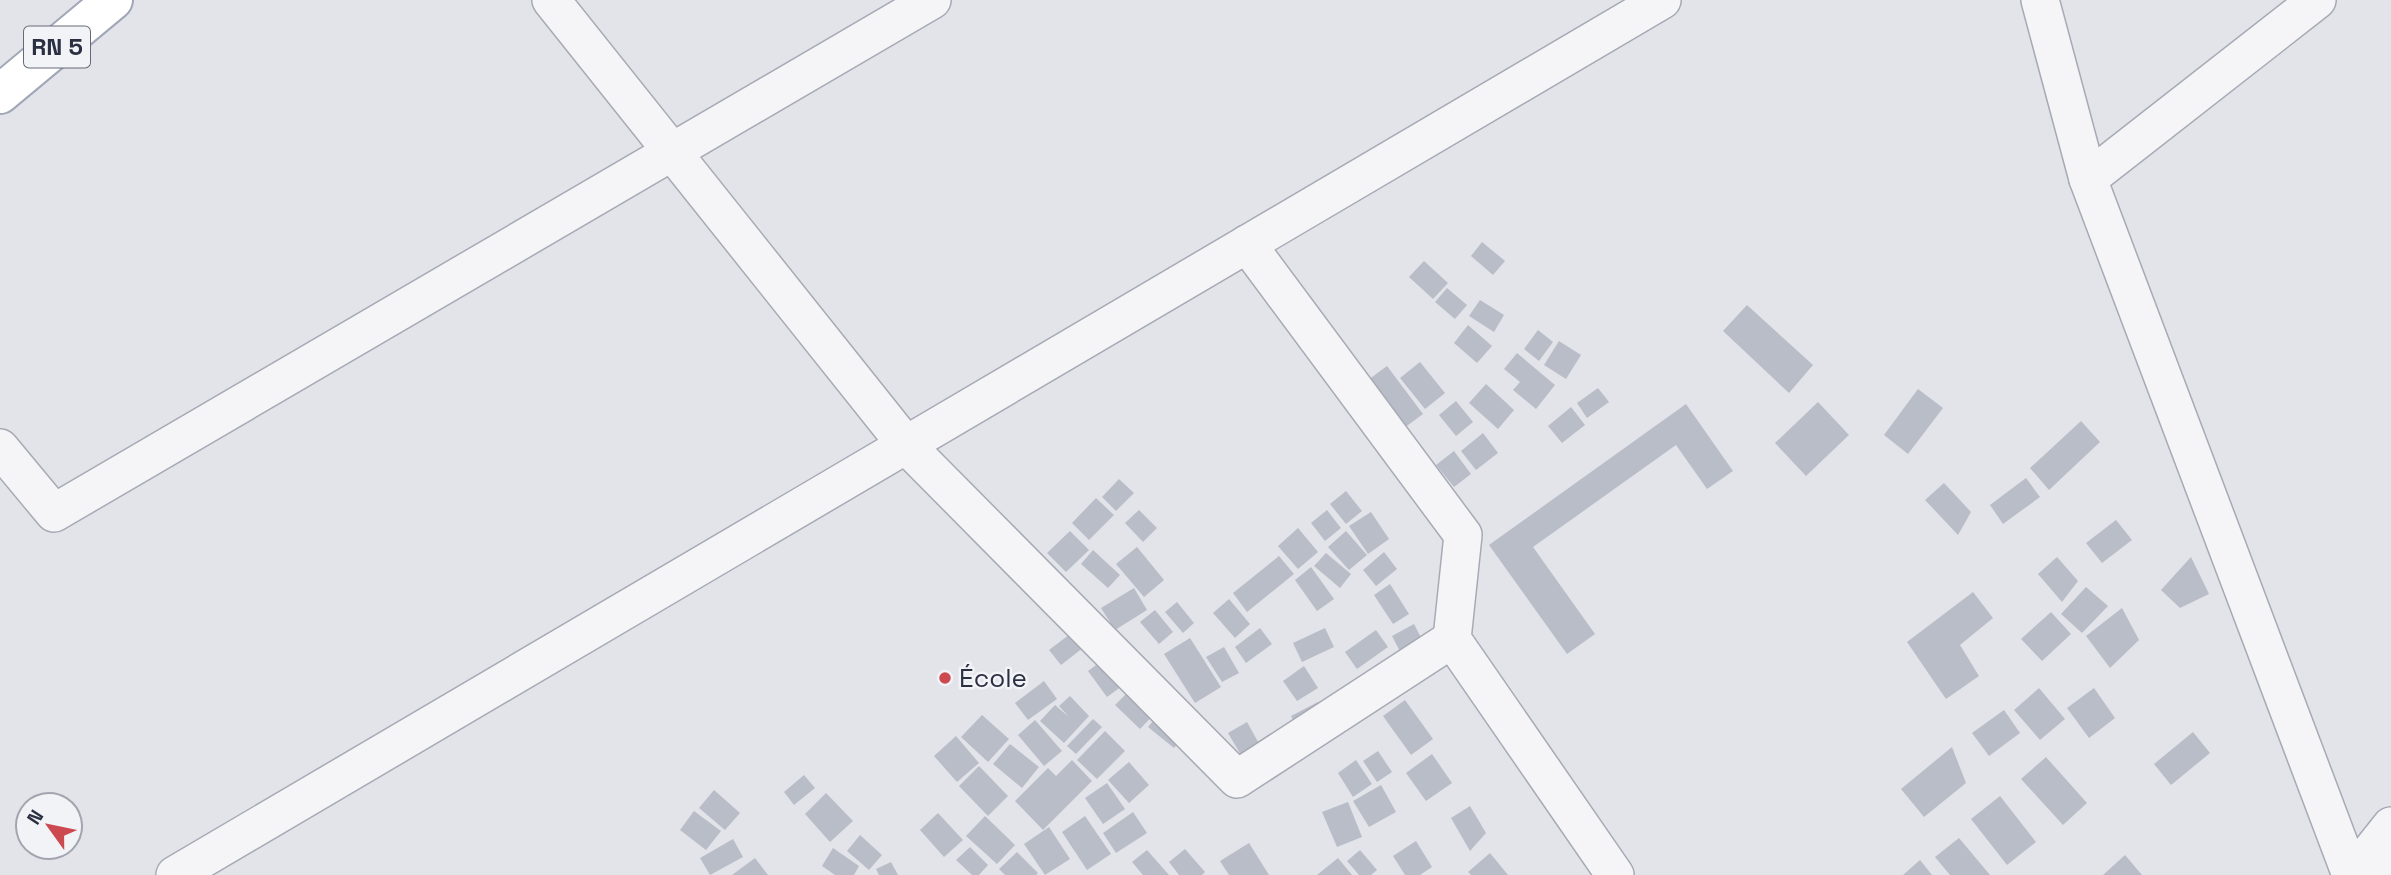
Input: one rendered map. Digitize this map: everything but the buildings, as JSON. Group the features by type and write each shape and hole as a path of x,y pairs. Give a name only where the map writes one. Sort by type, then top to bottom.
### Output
{"main road":[{"name":"RN 5","path":"0,94 113,0"}],"street":[{"path":"551,0 906,445 1237,779 1451,639"},
{"path":"0,448 54,513 932,0"},
{"path":"175,875 1662,0"},
{"path":"2040,0 2088,179 2351,875"},
{"path":"2088,179 2317,0"},
{"path":"1247,244 1463,535 1451,639 1615,875"},
{"path":"2351,875 2391,826"},
{"path":"2384,875 2391,870"}],"place":[{"name":"École","path":"945,678"}]}
